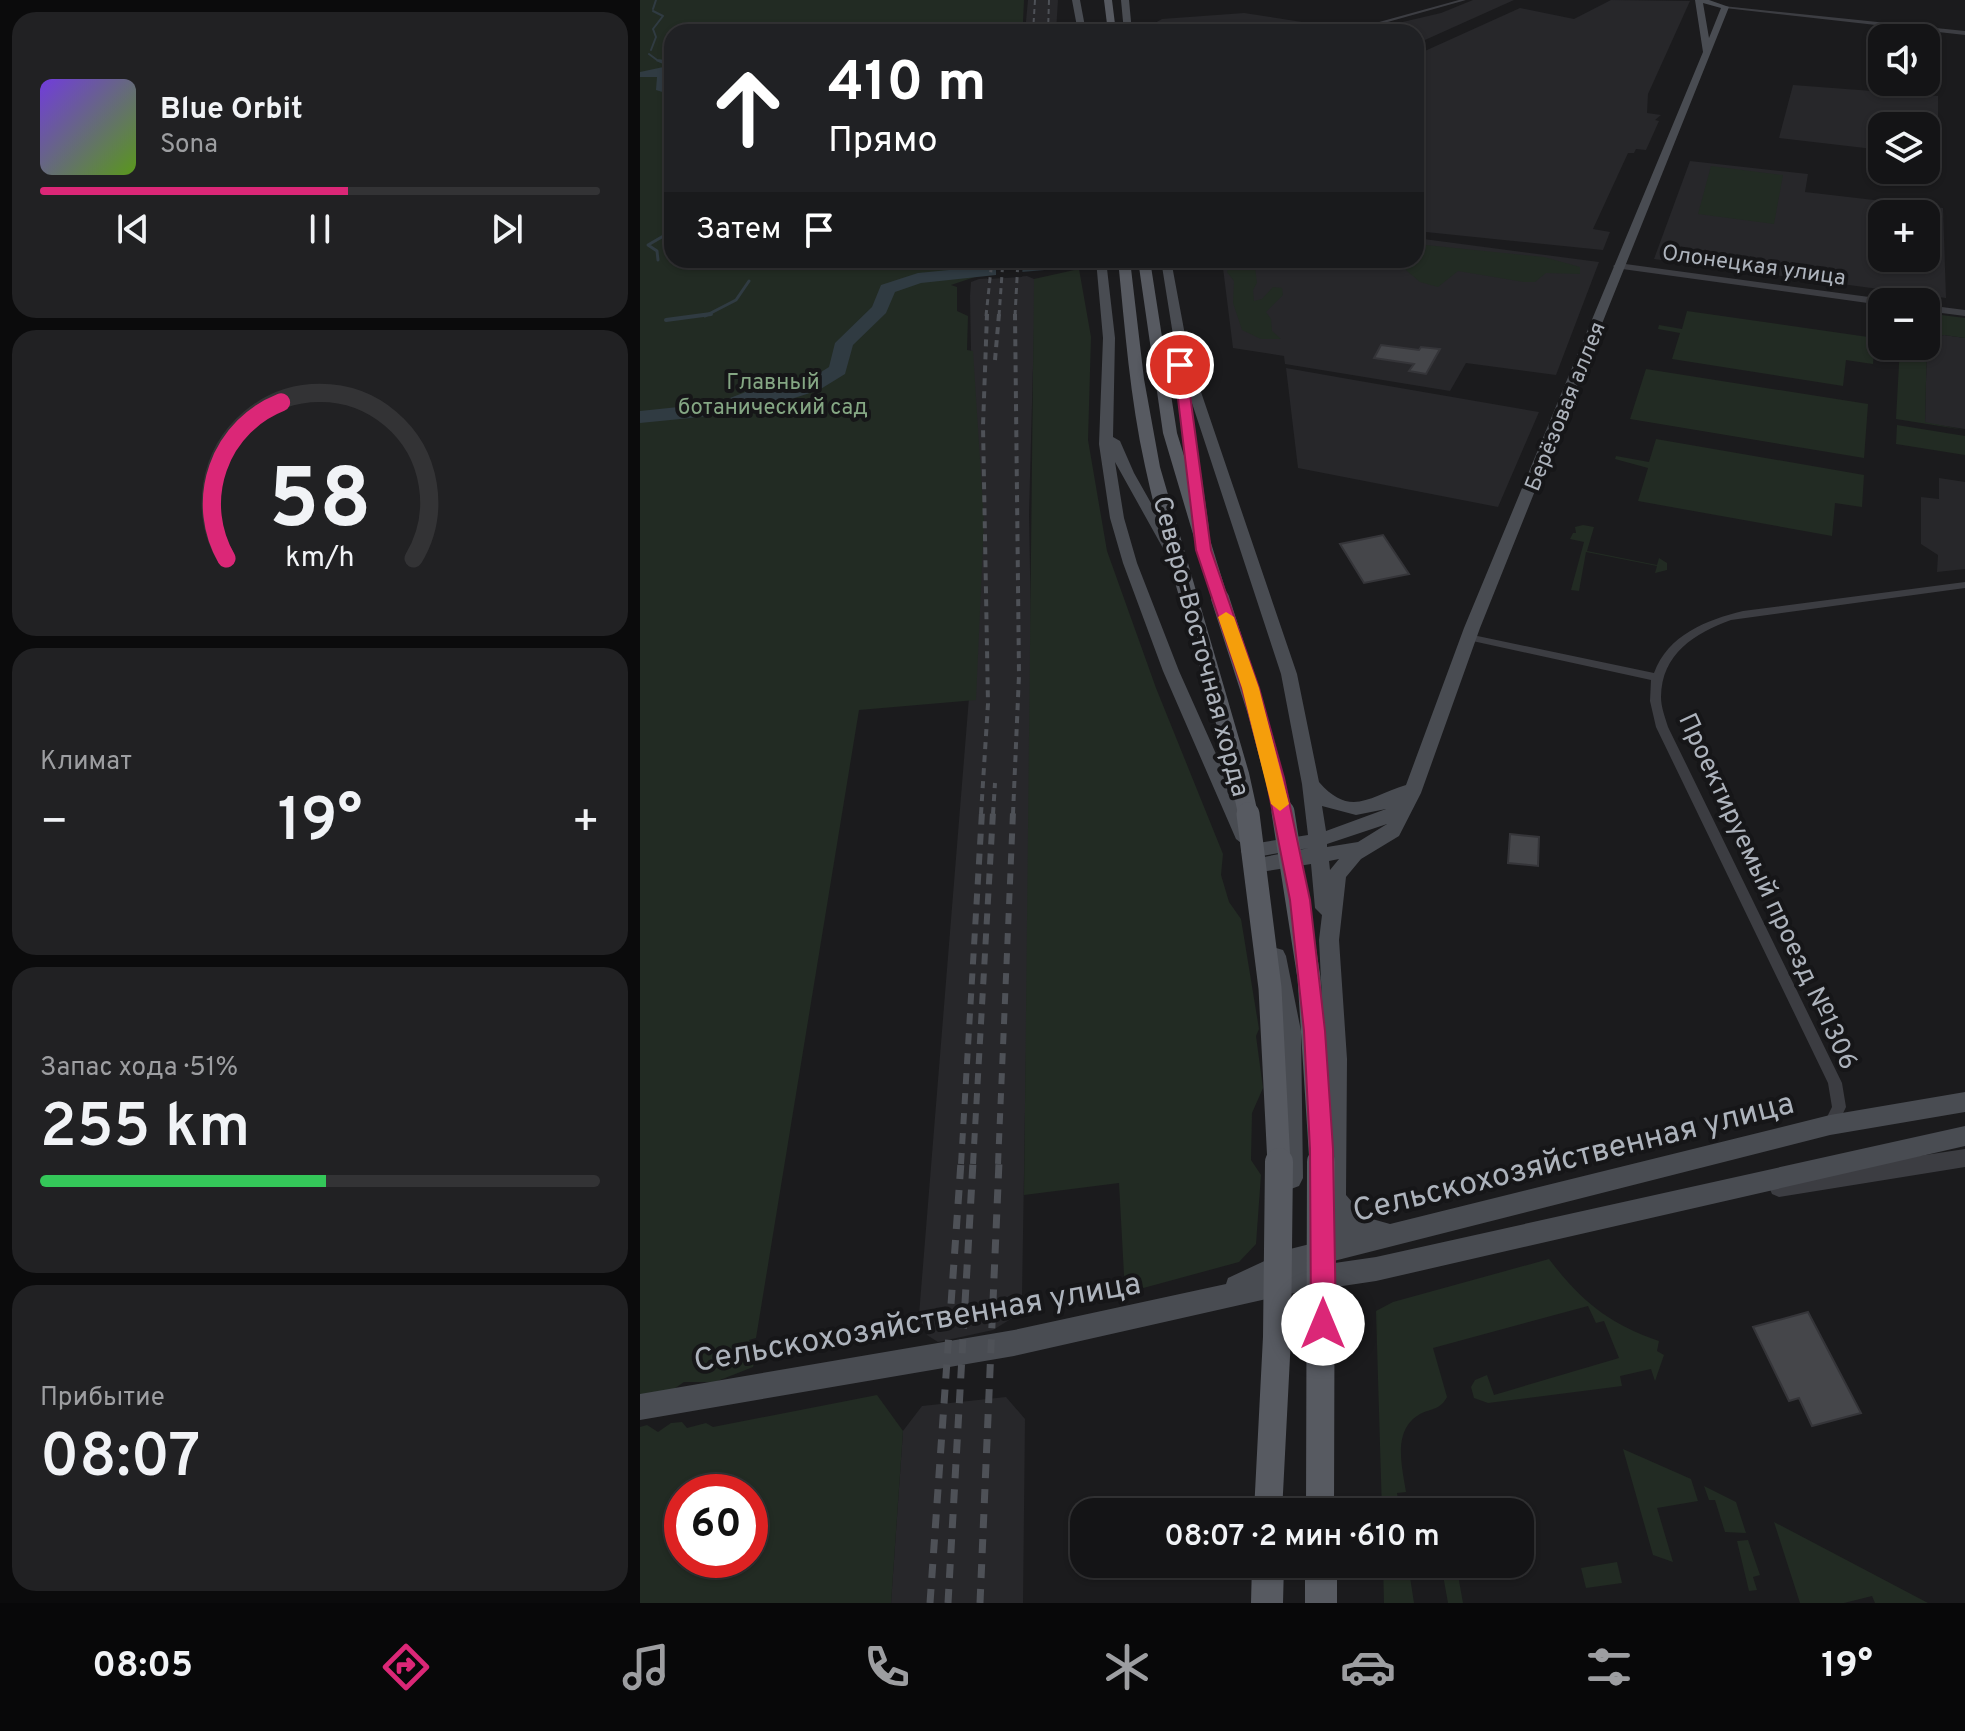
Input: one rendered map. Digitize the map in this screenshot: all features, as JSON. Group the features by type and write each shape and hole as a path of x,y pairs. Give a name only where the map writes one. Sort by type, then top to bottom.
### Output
{"main road":[{"path":"1076,0 1081,24"},
{"path":"1083,24 1086,0"},
{"path":"1108,0 1111,24"},
{"path":"1116,0 1126,24"},
{"path":"1125,0 1127,24"},
{"path":"1707,53 1700,0 1725,7"},
{"name":"Берёзовая аллея","path":"1321,1498 1324,1350 1336,1200 1334,995 1329,940 1337,875 1354,854 1392,831 1415,786 1468,637 1725,7"},
{"path":"1102,268 1109,338 1106,415 1112,489 1130,563 1171,671 1216,767 1252,859 1272,933 1290,1031 1290,1272 1278,1498"},
{"name":"Северо-Восточная хорда","path":"1125,268 1146,435 1238,759 1264,903 1277,1034 1280,1212 1278,1352 1269,1498"},
{"name":"Северо-Восточная хорда","path":"1145,268 1170,433 1275,778 1300,900 1313,1016 1322,1149 1321,1498"},
{"path":"1167,268 1179,335 1204,550"},
{"path":"1179,335 1289,674 1311,784 1329,940"},
{"path":"1106,415 1118,457 1184,573"},
{"path":"1311,784 1329,802 1358,809 1391,801 1415,786"},
{"path":"1319,849 1405,807"},
{"path":"1252,859 1375,841"},
{"name":"Сельскохозяйственная улица","path":"1333,1264 1418,1228 1830,1125 1965,1102"},
{"name":"Сельскохозяйственная улица","path":"640,1407 1014,1343 1206,1301 1290,1272 1627,1210 1965,1136"},
{"path":"1336,1200 1345,1215 1364,1231 1388,1234 1418,1228"},
{"path":"1267,1603 1268,1578"},
{"path":"1275,1603 1276,1578"},
{"path":"1321,1578 1321,1603"}],"street":[{"path":"1376,24 1464,0"},
{"path":"1743,11 1751,0"},
{"path":"1725,7 1965,33"},
{"name":"Олонецкая улица","path":"1618,266 1868,300"},
{"path":"1940,310 1965,313"},
{"path":"1468,637 1658,678 1667,655 1687,635 1709,622 1743,614 1965,585"},
{"name":"Проектируемый проезд №1306","path":"1658,678 1655,696 1662,727 1835,1083 1839,1107 1830,1125"},
{"path":"1627,1210 1965,1158"}],"shaded area":[{"path":"1028,0 1058,0 1056,24 1026,24"},
{"path":"1473,0 1514,0 1424,40 1424,24 1394,24 1441,13"},
{"path":"1611,0 1690,1 1648,94 1647,113 1661,115 1655,120 1659,121 1646,150 1636,149 1634,153 1628,153 1593,229 1610,232 1603,250 1424,232 1424,51 1520,8 1574,19"},
{"path":"1244,13 1315,24 1155,24 1162,19"},
{"path":"664,67 664,92 656,90 657,77 640,77 640,72"},
{"path":"1793,85 1868,91 1868,96 1938,96 1938,112 1868,112 1868,148 1779,138"},
{"path":"1690,161 1808,174 1805,192 1874,200 1868,200 1868,272 1940,272 1940,208 1943,208 1946,298 1940,297 1940,288 1871,288 1654,259"},
{"path":"1424,239 1599,262 1556,375 1466,363 1450,391 1285,364 1284,356 1233,348 1223,268 1424,268"},
{"path":"980,268 1068,268 955,278 954,270"},
{"path":"1027,276 1034,279 1035,292 1029,514 1032,685 1022,1296 1014,1317 993,1330 938,1342 927,1335 919,1315 976,611 971,282"},
{"path":"1940,336 1965,338 1965,429 1925,423 1927,360 1940,360"},
{"path":"1286,368 1539,412 1498,507 1298,468"},
{"path":"1939,478 1965,482 1965,569 1937,572 1938,555 1921,544 1921,497 1939,499"},
{"path":"1006,1397 1025,1419 1023,1603 891,1603 903,1431 922,1406"}],"green space":[{"name":"Главный ботанический сад","path":"640,0 1024,0 1021,24 664,24 664,268 978,268 978,276 951,285 957,287 957,311 968,316 967,350 973,351 984,521 976,700 859,710 756,1338 749,1340 757,1352 753,1367 715,1382 684,1382 668,1393 640,1397"},
{"path":"1711,166 1783,175 1774,224 1698,214"},
{"path":"1424,245 1544,257 1580,267 1580,274 1546,273 1535,282 1458,271 1438,287 1420,282 1404,268 1424,268"},
{"path":"1228,268 1255,268 1257,283 1253,290 1254,301 1262,299 1273,287 1282,288 1283,295 1266,312 1271,319 1272,331 1281,339 1261,339 1242,330 1233,303 1234,281 1227,272"},
{"path":"1079,269 1091,337 1088,440 1107,551 1156,688 1223,854 1221,875 1229,902 1241,919 1259,1029 1256,1036 1263,1088 1252,1113 1251,1160 1261,1175 1256,1244 1239,1262 1125,1293 1119,1183 1024,1195 1034,279"},
{"path":"1687,311 1868,337 1868,360 1873,360 1873,364 1846,360 1843,386 1672,359 1680,333 1658,329 1659,325 1682,329"},
{"path":"1940,315 1965,318 1965,338 1940,336"},
{"path":"1899,360 1927,360 1925,422 1965,430 1896,419"},
{"path":"1646,369 1868,404 1864,458 1630,419"},
{"path":"1897,425 1965,436 1965,455 1896,444"},
{"path":"1656,439 1864,475 1862,507 1835,503 1832,536 1638,501 1648,468 1615,459 1616,456 1649,462"},
{"path":"1575,527 1594,527 1587,551 1657,565 1659,558 1667,563 1667,570 1655,573 1657,566 1586,552 1579,591 1571,590 1584,542 1570,539 1576,533"},
{"path":"1549,1259 1585,1299 1625,1327 1659,1341 1657,1351 1664,1355 1655,1381 1651,1369 1620,1376 1622,1386 1488,1403 1474,1398 1471,1387 1475,1380 1487,1375 1494,1395 1619,1358 1604,1321 1596,1323 1588,1306 1433,1348 1447,1397 1439,1407 1420,1414 1405,1429 1401,1449 1406,1492 1397,1493 1398,1498 1382,1498 1376,1311 1393,1302"},
{"path":"877,1395 903,1431 891,1603 640,1603 640,1427 647,1425 658,1432 671,1423 682,1422 687,1428 706,1423 713,1427"},
{"path":"1623,1449 1691,1479 1698,1501 1657,1508 1673,1562 1653,1555"},
{"path":"1704,1486 1736,1502 1746,1533 1725,1532 1715,1500 1709,1500"},
{"path":"1774,1522 1928,1603 1875,1603 1872,1596 1844,1603 1800,1603"},
{"path":"1748,1540 1760,1575 1753,1577 1757,1590 1749,1591 1737,1541"},
{"path":"1617,1562 1622,1583 1586,1588 1581,1568"},
{"path":"1383,1578 1410,1578 1414,1603 1384,1603"},
{"path":"1444,1578 1459,1578 1463,1603 1448,1603"}],"pier":[{"path":"988,268 1023,268 1022,277 987,279"}],"building":[{"path":"1381,345 1419,350 1421,347 1440,349 1426,374 1409,371 1414,364 1374,358"},
{"path":"1383,535 1409,574 1364,583 1340,544"},
{"path":"1510,834 1539,837 1538,866 1508,863"},
{"path":"1808,1312 1861,1413 1812,1426 1799,1398 1789,1401 1753,1327"}],"waterway":[{"path":"653,9 656,0"},
{"path":"651,50 656,37 653,29 663,16 653,11"},
{"path":"649,54 664,61"},
{"path":"658,260 657,251 648,245 664,236"},
{"path":"640,417 721,409 756,394 782,396 812,386 838,370 844,343 880,309 887,289 918,278 990,271"},
{"path":"708,314 736,300 749,281"},
{"path":"666,320 708,314"}],"railway":[{"path":"1034,24 1035,0"},
{"path":"1048,24 1049,0"},
{"path":"986,316 991,268"},
{"path":"999,316 1002,268"},
{"path":"1015,316 1018,268"},
{"path":"981,814 988,704 983,426 987,314"},
{"path":"995,360 999,314"},
{"path":"1013,814 1019,675 1015,316"},
{"path":"993,814 995,783"},
{"path":"961,1164 982,812"},
{"path":"973,1164 993,812"},
{"path":"998,1164 1013,812"},
{"path":"930,1603 961,1162"},
{"path":"948,1603 973,1162"},
{"path":"980,1603 999,1162"}],"slow traffic":[{"path":"1226,617 1250,688 1280,804"}],"route":[{"path":"1180,365 1204,550 1250,688 1275,778 1300,900 1315,1031 1322,1149 1323,1324"}]}
